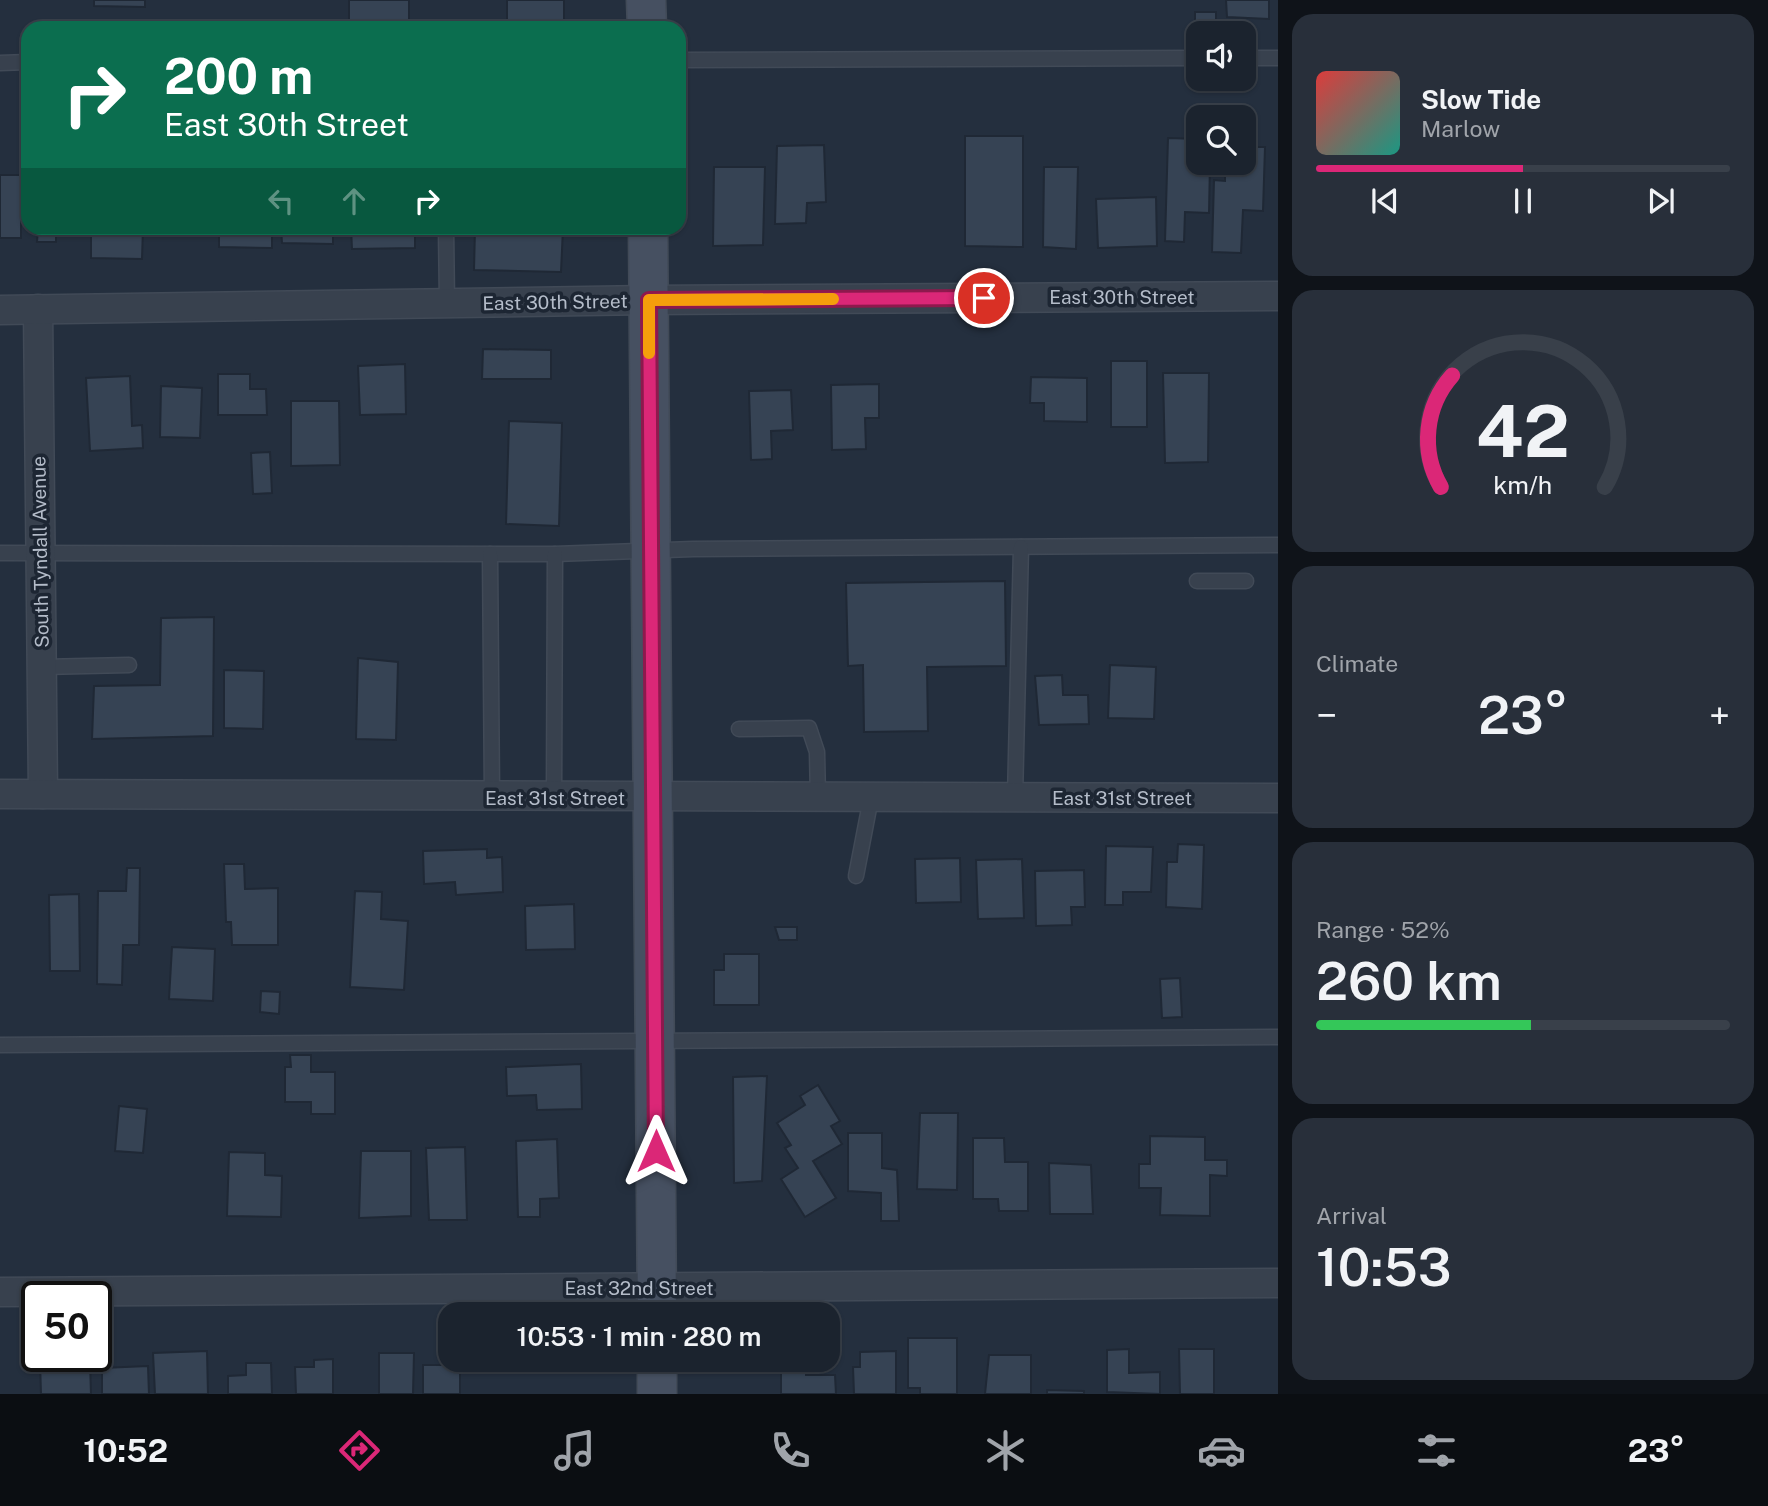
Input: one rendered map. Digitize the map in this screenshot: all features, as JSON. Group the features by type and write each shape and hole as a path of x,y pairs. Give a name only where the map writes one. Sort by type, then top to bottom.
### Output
{"main road":[{"path":"646,0 647,21"},
{"path":"648,235 657,1301"},
{"path":"657,1372 657,1394"}],"street":[{"name":"East 30th Street","path":"0,310 649,300 1278,296"},
{"name":"South Tyndall Avenue","path":"38,309 43,794"},
{"name":"East 31st Street","path":"0,794 554,798 1278,798"},
{"name":"East 32nd Street","path":"0,1292 657,1301 1278,1283"}],"lane":[{"path":"686,60 1186,58"},
{"path":"1256,58 1278,58"},
{"path":"0,62 21,62"},
{"path":"446,235 447,303"},
{"path":"0,553 555,554 1278,545"},
{"path":"1015,798 1021,547"},
{"path":"489,554 492,797"},
{"path":"554,798 555,554"},
{"path":"1197,581 1246,581"},
{"path":"41,667 129,665"},
{"path":"739,729 809,728 817,752 818,798"},
{"path":"856,876 871,798"},
{"path":"0,1045 1278,1037"}],"building":[{"path":"94,0 145,0 145,7 94,6"},
{"path":"349,0 409,0 409,21 349,21"},
{"path":"507,0 564,0 564,21 507,21"},
{"path":"1226,0 1269,0 1269,19 1227,17"},
{"path":"1195,12 1216,12 1216,21 1195,21"},
{"path":"965,136 1023,136 1023,247 965,246"},
{"path":"1168,138 1186,139 1186,175 1210,175 1209,213 1185,212 1184,242 1165,241"},
{"path":"824,145 826,202 807,203 806,223 775,224 777,146"},
{"path":"1256,147 1265,147 1263,211 1243,210 1241,253 1212,252 1214,180 1225,181 1225,175 1256,175"},
{"path":"714,167 765,167 763,245 713,246"},
{"path":"1044,167 1078,167 1076,249 1043,247"},
{"path":"0,175 21,175 21,238 0,238"},
{"path":"1156,197 1157,246 1098,248 1096,199"},
{"path":"38,235 56,235 56,242 37,242"},
{"path":"91,235 143,235 142,259 91,258"},
{"path":"219,235 272,235 272,248 219,247"},
{"path":"281,235 333,235 333,244 282,243"},
{"path":"351,235 415,235 415,248 352,249"},
{"path":"475,235 563,235 561,272 474,270"},
{"path":"483,349 551,350 551,379 482,379"},
{"path":"1111,361 1147,361 1147,427 1111,427"},
{"path":"405,364 406,414 360,415 358,366"},
{"path":"1163,373 1209,373 1208,462 1165,463"},
{"path":"218,374 250,374 250,389 266,389 267,415 218,415"},
{"path":"130,376 132,426 142,425 143,448 90,451 86,378"},
{"path":"1031,377 1087,378 1087,422 1044,421 1044,403 1030,403"},
{"path":"879,384 879,418 865,418 866,449 832,450 831,385"},
{"path":"161,386 202,388 200,438 160,437"},
{"path":"791,390 793,430 771,431 772,459 751,460 749,391"},
{"path":"291,401 339,401 340,465 291,466"},
{"path":"509,421 562,423 559,526 506,524"},
{"path":"270,452 272,493 253,494 251,453"},
{"path":"1005,581 1006,666 927,667 928,731 864,732 863,665 848,666 846,583"},
{"path":"214,617 213,736 92,739 94,686 160,685 161,618"},
{"path":"358,658 398,662 396,740 356,739"},
{"path":"1110,665 1156,667 1154,719 1108,718"},
{"path":"224,670 264,671 263,729 224,728"},
{"path":"1062,675 1063,695 1088,695 1089,724 1039,725 1035,676"},
{"path":"1178,844 1204,845 1202,909 1166,907 1167,862 1177,862"},
{"path":"1106,846 1153,847 1151,892 1123,892 1123,905 1105,905"},
{"path":"487,849 487,858 502,857 503,892 456,895 455,882 424,884 423,851"},
{"path":"960,858 961,902 916,903 915,859"},
{"path":"1022,859 1024,918 978,919 976,860"},
{"path":"224,864 244,864 245,889 278,888 278,945 232,945 231,922 226,922"},
{"path":"127,868 140,868 139,945 123,945 122,985 97,984 98,891 126,891"},
{"path":"1084,870 1085,907 1071,907 1072,925 1036,926 1035,871"},
{"path":"355,891 382,892 381,919 408,921 404,990 350,987"},
{"path":"79,894 80,971 50,971 49,895"},
{"path":"574,904 575,949 526,950 525,906"},
{"path":"775,927 797,927 797,940 779,940"},
{"path":"172,947 215,949 213,1001 169,999"},
{"path":"724,954 759,954 759,1005 714,1005 714,970 724,970"},
{"path":"1180,978 1182,1017 1162,1018 1160,979"},
{"path":"261,991 280,992 279,1014 260,1012"},
{"path":"290,1055 311,1055 311,1072 335,1072 335,1114 311,1114 311,1102 285,1102 285,1067 291,1067"},
{"path":"581,1064 582,1109 537,1110 536,1095 507,1096 506,1067"},
{"path":"767,1076 762,1181 734,1183 733,1077"},
{"path":"818,1085 840,1121 831,1126 842,1144 813,1161 836,1198 805,1217 781,1179 798,1168 785,1148 791,1145 777,1123 805,1105 800,1096"},
{"path":"119,1106 147,1109 143,1153 115,1151"},
{"path":"920,1113 958,1113 957,1190 917,1189"},
{"path":"848,1133 882,1133 882,1168 897,1170 899,1221 881,1221 881,1193 848,1191"},
{"path":"1150,1136 1205,1137 1205,1160 1227,1160 1227,1176 1210,1175 1210,1216 1160,1215 1161,1188 1139,1188 1139,1164 1150,1164"},
{"path":"973,1138 1004,1138 1005,1162 1028,1162 1028,1211 999,1211 998,1199 973,1199"},
{"path":"557,1139 559,1198 540,1199 540,1217 518,1217 516,1141"},
{"path":"465,1147 467,1220 429,1220 426,1148"},
{"path":"361,1151 411,1151 411,1216 359,1218"},
{"path":"229,1152 265,1153 265,1175 282,1176 281,1217 227,1216"},
{"path":"1049,1163 1091,1165 1093,1214 1050,1214"},
{"path":"908,1338 957,1338 957,1394 920,1394 920,1388 908,1388"},
{"path":"1129,1349 1129,1373 1160,1372 1160,1394 1107,1392 1107,1350"},
{"path":"1179,1349 1214,1349 1214,1394 1180,1394"},
{"path":"207,1351 208,1394 155,1394 153,1353"},
{"path":"896,1351 896,1394 854,1394 853,1367 860,1367 860,1352"},
{"path":"379,1353 414,1353 413,1394 379,1394"},
{"path":"989,1355 1031,1355 1031,1394 985,1394"},
{"path":"333,1359 333,1394 296,1394 295,1367 314,1367 314,1360"},
{"path":"246,1363 271,1363 272,1394 228,1394 228,1376 246,1375"},
{"path":"423,1365 438,1365 438,1372 460,1372 460,1394 423,1394"},
{"path":"148,1366 149,1394 102,1394 102,1372 112,1372 112,1368"},
{"path":"40,1372 90,1372 91,1394 41,1394"},
{"path":"781,1372 835,1375 836,1394 781,1394"},
{"path":"1047,1390 1084,1391 1084,1394 1047,1394"}],"slow traffic":[{"path":"649,353 649,300 833,299"}],"route":[{"path":"656,1151 649,300 984,298"}]}
